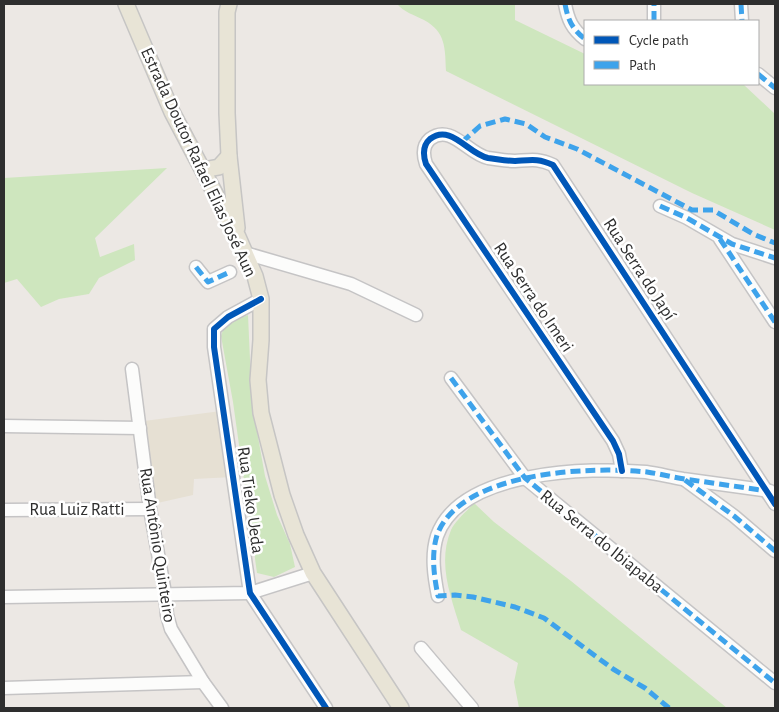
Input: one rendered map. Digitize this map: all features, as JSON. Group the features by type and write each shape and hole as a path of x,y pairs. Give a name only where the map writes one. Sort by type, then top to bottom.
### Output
{"main road":[{"name":"Estrada Doutor Rafael Elias José Aun","path":"126,4 172,112 238,236 255,276 261,298 261,340 258,380 261,413 282,495 296,535 313,573 401,708"},
{"path":"229,4 227,12 227,113 229,156 238,236"},
{"path":"203,170 219,167 229,156"}],"street":[{"path":"566,4 569,21 584,38"},
{"path":"654,4 654,20"},
{"path":"741,4 742,20"},
{"path":"759,75 775,88"},
{"name":"Rua Serra do Japí","path":"427,141 436,135 444,134 462,142 480,156 514,161 543,160 553,165 770,491 775,504"},
{"name":"Rua Serra do Imeri","path":"427,141 423,153 426,164 613,440 619,454 622,471"},
{"path":"660,206 686,218 732,244 775,258"},
{"path":"719,238 775,322"},
{"path":"245,253 351,284 416,315"},
{"path":"196,267 208,282 230,272"},
{"name":"Rua Tieko Ueda","path":"261,298 228,317 214,329 214,347 250,593 326,708"},
{"name":"Rua Antônio Quinteiro","path":"132,369 150,509 165,593 167,615 171,629 222,708"},
{"name":"Rua Serra do Ibiapaba","path":"451,378 525,478 775,682"},
{"path":"4,426 140,428"},
{"path":"438,596 434,576 434,555 437,536 447,516 465,500 494,487 525,478 568,471 622,471 648,472 683,479 770,491"},
{"path":"683,479 734,516 775,551"},
{"name":"Rua Luiz Ratti","path":"4,510 150,509"},
{"path":"4,597 250,593 313,573"},
{"path":"421,648 472,708"},
{"path":"4,688 204,682"}],"shaded area":[{"path":"221,411 233,477 194,479 193,495 153,504 144,421"}],"green space":[{"path":"397,4 515,4 515,20 584,54 584,85 744,85 775,114 775,230 692,193 446,71 443,41 437,30 424,20"},
{"path":"167,168 95,238 100,257 134,244 135,260 99,278 89,294 59,299 41,307 17,279 4,283 4,178"},
{"path":"248,315 252,404 265,476 277,515 290,544 295,567 274,577 257,573 233,402 221,336 225,324"},
{"path":"474,503 494,522 571,581 727,708 519,708 514,682 518,663 461,630 447,580 445,555 451,530"}],"marked path":[{"path":"565,4 571,24 584,38"},
{"path":"654,4 654,20"},
{"path":"741,4 742,20"},
{"path":"759,75 775,88"},
{"path":"462,142 480,126 505,119 526,124 545,137 577,149 692,210 713,210 753,234 775,243"},
{"path":"660,206 687,218 732,244 775,258"},
{"path":"720,239 775,322"},
{"path":"196,267 208,282 230,272"},
{"path":"451,378 525,478 775,683"},
{"path":"669,708 645,688 613,669 544,618 515,607 473,597 438,596 434,566 434,550 437,535 451,514 472,497 499,485 530,477 562,472 594,470 647,472 768,491"},
{"path":"685,480 734,516 775,551"}],"cycle path":[{"path":"622,471 619,454 613,441 426,164 424,151 430,139 438,135 445,135 452,137 473,151 488,158 512,161 539,160 553,165 775,504"},
{"path":"261,299 228,317 214,329 214,347 250,593 326,708"}]}
